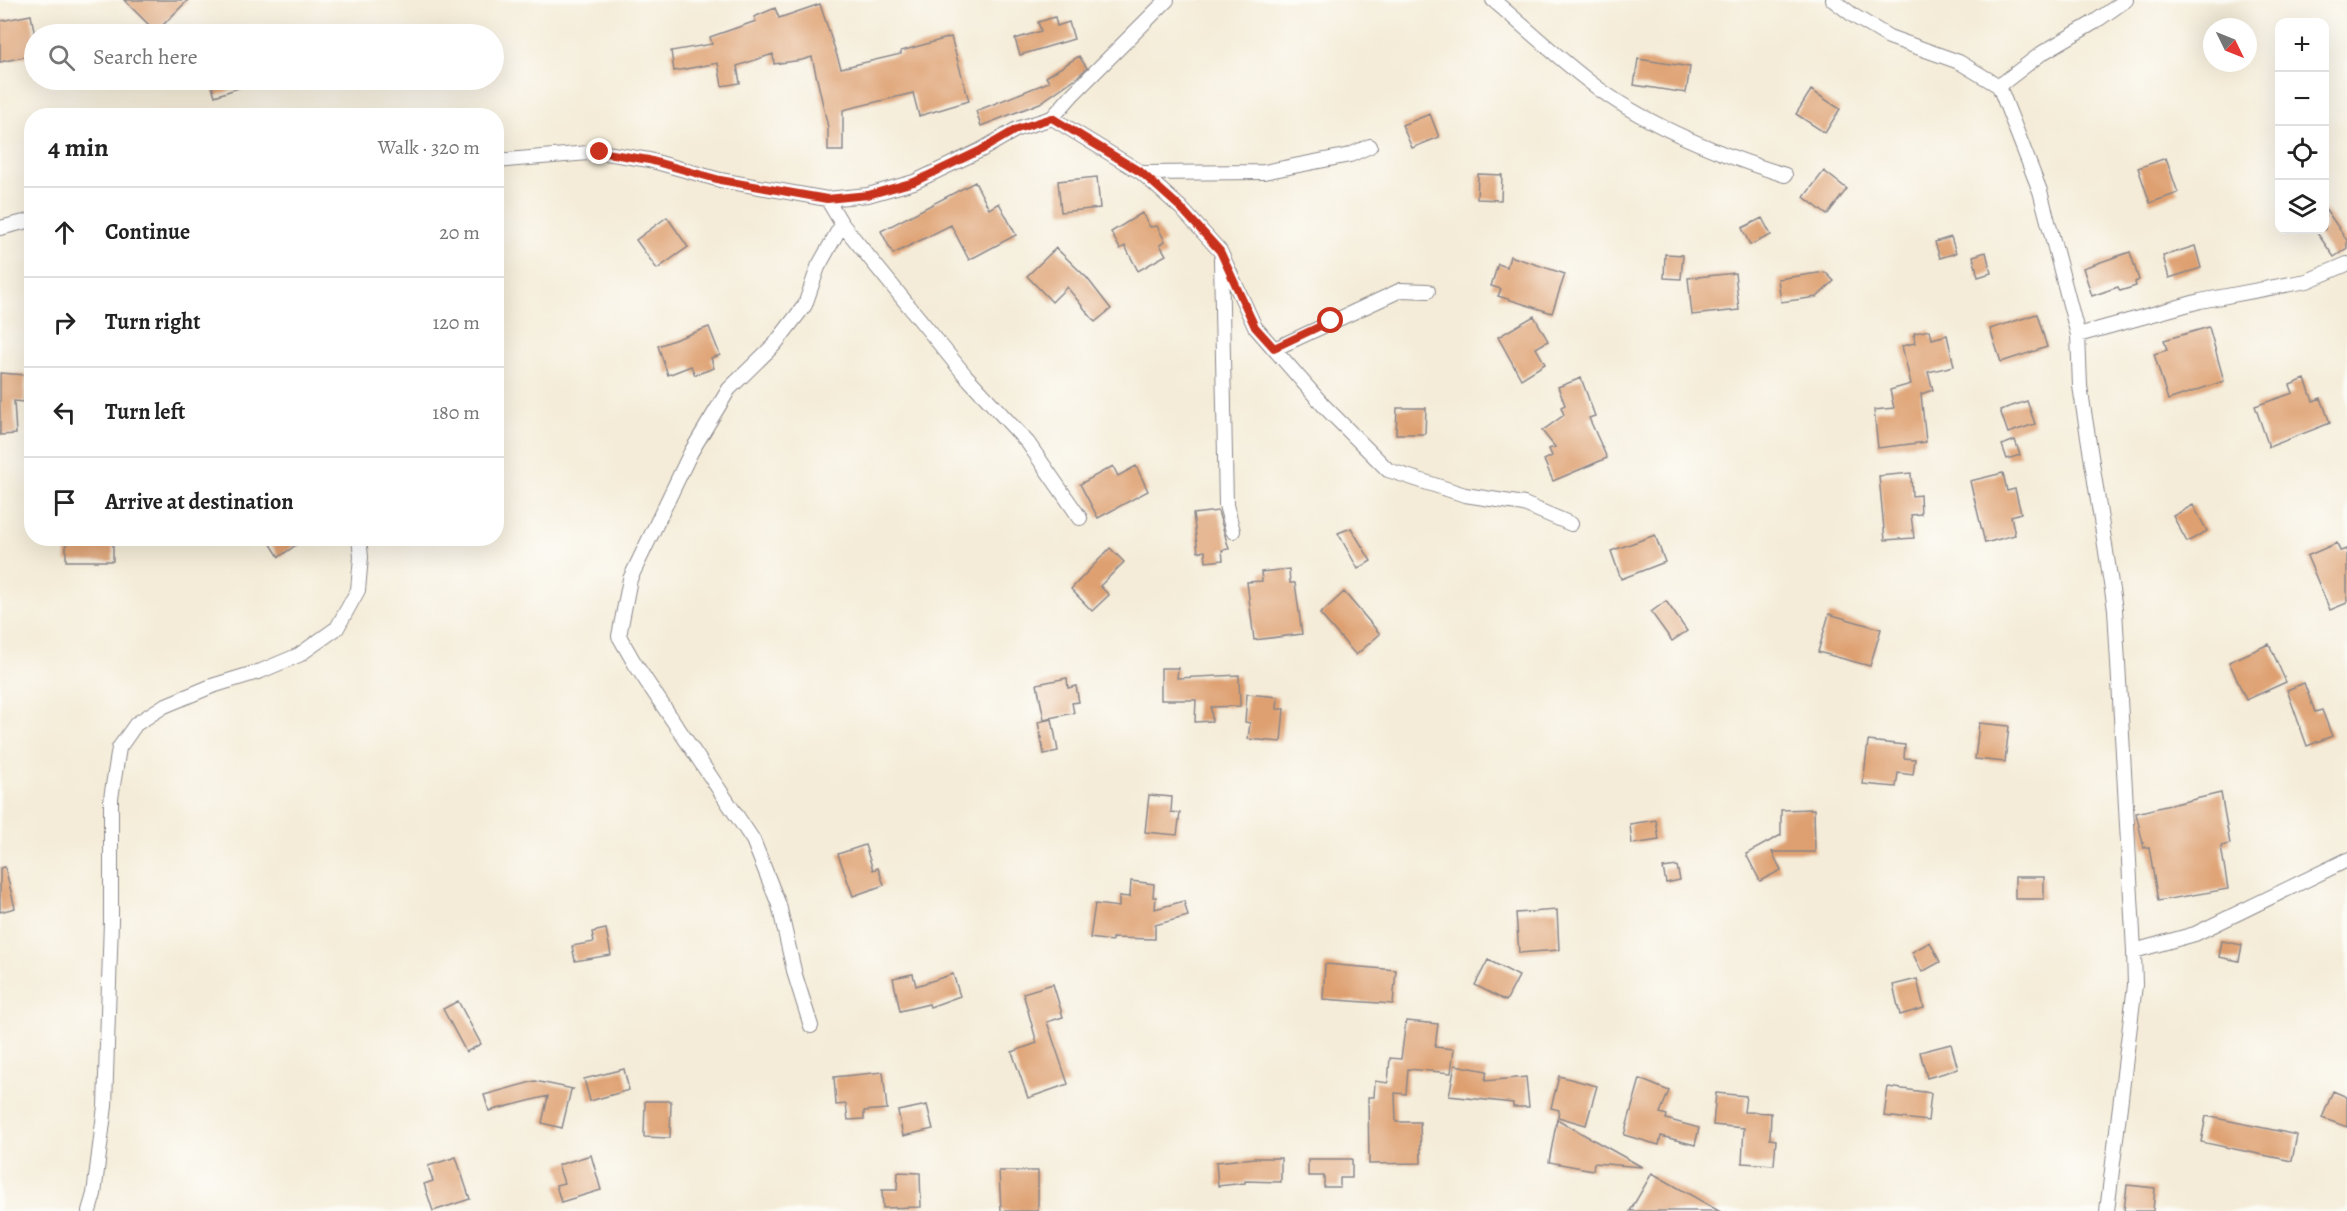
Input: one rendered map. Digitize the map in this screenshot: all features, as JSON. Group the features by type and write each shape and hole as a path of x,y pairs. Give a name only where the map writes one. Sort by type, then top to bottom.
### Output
{"street":[{"path":"504,160 600,152 649,160 720,180 827,199 868,195 914,182 981,150 1017,129 1052,118 1167,0"},
{"path":"1493,0 1592,84 1656,123 1740,161 1785,175"},
{"path":"1833,0 1889,38 1959,62 1999,86 2040,190 2078,335 2080,386 2115,609 2134,951 2135,985 2107,1211"},
{"path":"1999,86 2042,53 2093,23 2126,0"},
{"path":"1052,118 1142,173 1181,208 1220,251 1255,327 1324,406 1388,470 1465,495 1524,504 1571,524"},
{"path":"1142,173 1264,172 1350,155 1370,146"},
{"path":"827,199 842,224 965,375 1028,443 1080,518"},
{"path":"0,228 24,222"},
{"path":"811,1026 795,975 779,904 753,840 635,664 619,636 630,579 691,452 729,389 775,344 805,305 818,267 842,224"},
{"path":"1220,251 1226,505 1233,531"},
{"path":"2078,335 2200,301 2307,281 2347,264"},
{"path":"1274,348 1401,290 1428,291"},
{"path":"89,1211 94,1194 105,1106 111,921 111,798 119,748 136,724 165,706 212,686 261,671 299,655 337,628 358,590 360,546"},
{"path":"2134,951 2195,934 2347,860"}],"building":[{"path":"124,0 188,0 164,24 148,24"},
{"path":"820,4 841,68 901,54 901,51 951,37 969,101 919,116 913,93 843,110 843,151 828,151 828,127 812,57 774,64 773,54 737,66 740,83 722,86 718,63 674,71 671,51 712,44 710,37 756,21 754,17 775,8 779,18"},
{"path":"31,15 33,24 24,24 24,57 0,62 0,21"},
{"path":"1055,17 1057,26 1069,22 1074,39 1020,55 1015,39 1041,31 1038,22"},
{"path":"1079,56 1087,68 1076,78 1040,103 981,126 976,111 1049,82 1046,77"},
{"path":"1638,59 1690,67 1686,93 1634,85"},
{"path":"213,90 233,90 215,96"},
{"path":"1811,90 1840,109 1825,133 1796,114"},
{"path":"1430,114 1439,137 1412,148 1402,125"},
{"path":"2166,158 2178,193 2150,203 2138,168"},
{"path":"1824,171 1847,189 1827,215 1804,197"},
{"path":"1478,174 1502,175 1501,200 1477,199"},
{"path":"1097,177 1100,208 1061,212 1058,181"},
{"path":"975,182 989,209 999,203 1016,235 969,260 951,225 893,254 881,231"},
{"path":"1142,213 1150,227 1157,226 1165,241 1160,245 1166,255 1138,271 1125,246 1120,249 1111,232"},
{"path":"2329,214 2347,240 2347,248 2334,257 2318,234 2329,234"},
{"path":"667,217 688,247 657,269 636,240"},
{"path":"1762,218 1771,235 1750,245 1742,228"},
{"path":"1951,237 1956,253 1940,258 1935,242"},
{"path":"2195,246 2201,268 2169,278 2163,256"},
{"path":"1056,248 1087,278 1111,309 1095,322 1067,287 1052,302 1027,276"},
{"path":"1986,252 1991,273 1978,277 1973,256"},
{"path":"2130,252 2139,280 2135,282 2136,286 2120,291 2118,287 2092,296 2083,268"},
{"path":"1665,254 1683,255 1681,279 1664,278"},
{"path":"1510,256 1565,274 1552,313 1498,296 1501,289 1491,286 1498,264 1507,267"},
{"path":"1825,272 1834,281 1817,297 1781,302 1778,279"},
{"path":"1735,273 1739,310 1692,315 1688,278"},
{"path":"2037,314 2047,347 2001,362 1990,329"},
{"path":"1534,316 1548,341 1536,348 1545,364 1521,379 1498,337"},
{"path":"709,327 720,355 711,358 714,368 695,375 691,366 668,375 658,346"},
{"path":"2209,327 2224,381 2168,400 2154,354 2167,350 2164,340"},
{"path":"1930,330 1932,339 1947,335 1954,366 1928,372 1933,390 1921,394 1926,442 1878,448 1874,410 1894,408 1890,390 1911,384 1902,346 1915,343 1914,333"},
{"path":"0,373 24,375 24,402 14,401 16,434 0,435"},
{"path":"1581,378 1595,416 1589,418 1607,458 1553,481 1544,460 1552,456 1549,449 1555,447 1542,431 1564,415 1561,407 1565,405 1558,387"},
{"path":"2305,379 2313,401 2321,398 2330,423 2269,447 2255,406 2293,393 2290,385"},
{"path":"2027,401 2035,424 2008,433 2000,410"},
{"path":"1397,408 1426,408 1425,434 1396,434"},
{"path":"2015,440 2020,455 2007,459 2002,445"},
{"path":"1113,466 1118,476 1136,466 1148,491 1098,518 1080,484"},
{"path":"1911,473 1912,496 1920,495 1921,514 1911,515 1914,538 1885,540 1879,476"},
{"path":"2003,473 2007,491 2015,489 2021,513 2011,516 2015,535 1985,543 1970,481"},
{"path":"2193,505 2207,531 2187,542 2173,516"},
{"path":"1218,511 1229,549 1222,550 1223,560 1206,562 1205,551 1198,552 1193,514"},
{"path":"1351,528 1371,561 1358,569 1338,533"},
{"path":"1655,535 1665,562 1621,579 1611,551"},
{"path":"2337,543 2340,551 2347,549 2347,603 2330,610 2307,556"},
{"path":"66,546 113,546 113,561 66,561"},
{"path":"272,546 295,546 279,557"},
{"path":"1110,548 1124,562 1100,586 1109,595 1092,611 1071,589"},
{"path":"1289,569 1290,583 1295,583 1302,634 1254,640 1247,582 1262,581 1261,572"},
{"path":"1344,592 1380,634 1356,655 1320,614"},
{"path":"1666,601 1687,631 1672,641 1651,612"},
{"path":"1829,614 1881,629 1870,666 1818,652"},
{"path":"2269,644 2286,682 2246,700 2229,662"},
{"path":"1161,668 1178,668 1177,678 1239,675 1240,706 1211,707 1212,721 1195,722 1196,700 1161,700"},
{"path":"1067,678 1068,688 1076,686 1079,702 1072,703 1074,713 1044,719 1037,684"},
{"path":"2304,683 2315,712 2322,710 2332,736 2307,746 2287,690"},
{"path":"1247,694 1278,697 1277,709 1284,709 1281,742 1248,739 1250,723 1245,722"},
{"path":"1052,719 1058,751 1044,754 1038,722"},
{"path":"1979,723 2009,726 2005,762 1975,759"},
{"path":"1868,741 1905,745 1904,758 1915,759 1913,775 1898,773 1896,787 1863,784"},
{"path":"2221,793 2230,844 2221,846 2228,889 2158,901 2149,847 2144,848 2136,813"},
{"path":"1149,795 1172,797 1171,812 1180,813 1177,835 1145,832"},
{"path":"1814,809 1815,852 1772,852 1781,870 1760,881 1746,854 1781,835 1781,810"},
{"path":"1656,820 1659,840 1632,844 1630,824"},
{"path":"865,845 873,870 878,868 884,885 853,896 838,854"},
{"path":"1677,866 1680,880 1666,883 1663,868"},
{"path":"5,867 15,908 0,912 0,868"},
{"path":"2015,877 2044,877 2044,899 2015,899"},
{"path":"1131,881 1154,884 1155,909 1184,901 1188,916 1155,925 1155,939 1112,938 1112,941 1090,938 1095,904 1119,907 1119,896 1130,897"},
{"path":"1557,910 1559,950 1519,953 1516,913"},
{"path":"606,929 611,955 575,961 572,946 594,942 592,932"},
{"path":"2222,941 2242,945 2239,961 2219,957"},
{"path":"1930,942 1940,962 1922,972 1912,952"},
{"path":"1488,960 1519,976 1506,1001 1475,985"},
{"path":"1325,964 1396,970 1393,1004 1323,999"},
{"path":"913,974 916,986 953,974 960,996 930,1007 929,1004 900,1011 893,978"},
{"path":"1917,979 1924,1008 1900,1015 1893,985"},
{"path":"1053,984 1063,1017 1047,1022 1068,1084 1028,1098 1012,1052 1037,1043 1023,993"},
{"path":"458,1001 481,1044 466,1052 443,1009"},
{"path":"1406,1021 1438,1024 1435,1047 1454,1049 1451,1073 1408,1069 1406,1094 1395,1093 1396,1122 1420,1122 1421,1163 1369,1164 1368,1097 1374,1097 1375,1081 1388,1083 1390,1058 1401,1059"},
{"path":"1951,1044 1958,1069 1927,1078 1920,1052"},
{"path":"1455,1065 1487,1071 1485,1081 1526,1077 1529,1107 1513,1107 1513,1103 1449,1096"},
{"path":"624,1069 629,1090 590,1101 584,1079"},
{"path":"883,1072 887,1109 864,1111 864,1119 848,1120 846,1104 836,1105 834,1077"},
{"path":"1559,1076 1597,1086 1586,1125 1558,1117 1559,1110 1551,1108"},
{"path":"1640,1079 1669,1091 1660,1113 1667,1115 1666,1119 1699,1128 1695,1145 1661,1136 1659,1145 1624,1135"},
{"path":"535,1081 573,1089 562,1128 542,1123 548,1096 489,1111 484,1095"},
{"path":"1888,1087 1931,1093 1928,1121 1884,1116"},
{"path":"2333,1091 2347,1097 2347,1127 2322,1118"},
{"path":"1716,1093 1746,1096 1744,1112 1771,1113 1770,1139 1776,1140 1774,1165 1742,1163 1744,1128 1713,1125"},
{"path":"645,1101 671,1101 670,1138 644,1137"},
{"path":"927,1105 933,1129 903,1136 898,1111"},
{"path":"2206,1116 2297,1135 2292,1161 2201,1142"},
{"path":"1557,1119 1642,1167 1594,1163 1593,1170 1549,1162"},
{"path":"591,1155 601,1190 561,1202 556,1185 564,1183 558,1165"},
{"path":"456,1157 470,1199 433,1211 424,1184 433,1181 428,1166"},
{"path":"1281,1158 1281,1182 1245,1181 1245,1183 1218,1186 1216,1162"},
{"path":"1308,1159 1352,1159 1352,1178 1340,1178 1340,1187 1324,1187 1324,1176 1308,1176"},
{"path":"999,1171 1038,1171 1038,1211 1001,1211"},
{"path":"898,1172 920,1173 921,1207 883,1208 882,1190 897,1190"},
{"path":"1652,1173 1719,1211 1630,1211"},
{"path":"2127,1185 2155,1188 2153,1211 2124,1211"}],"route":[{"path":"600,152 649,160 720,180 827,199 868,195 914,182 981,150 1017,129 1052,118 1142,173 1181,208 1220,251 1255,327 1274,348 1331,321"}]}
